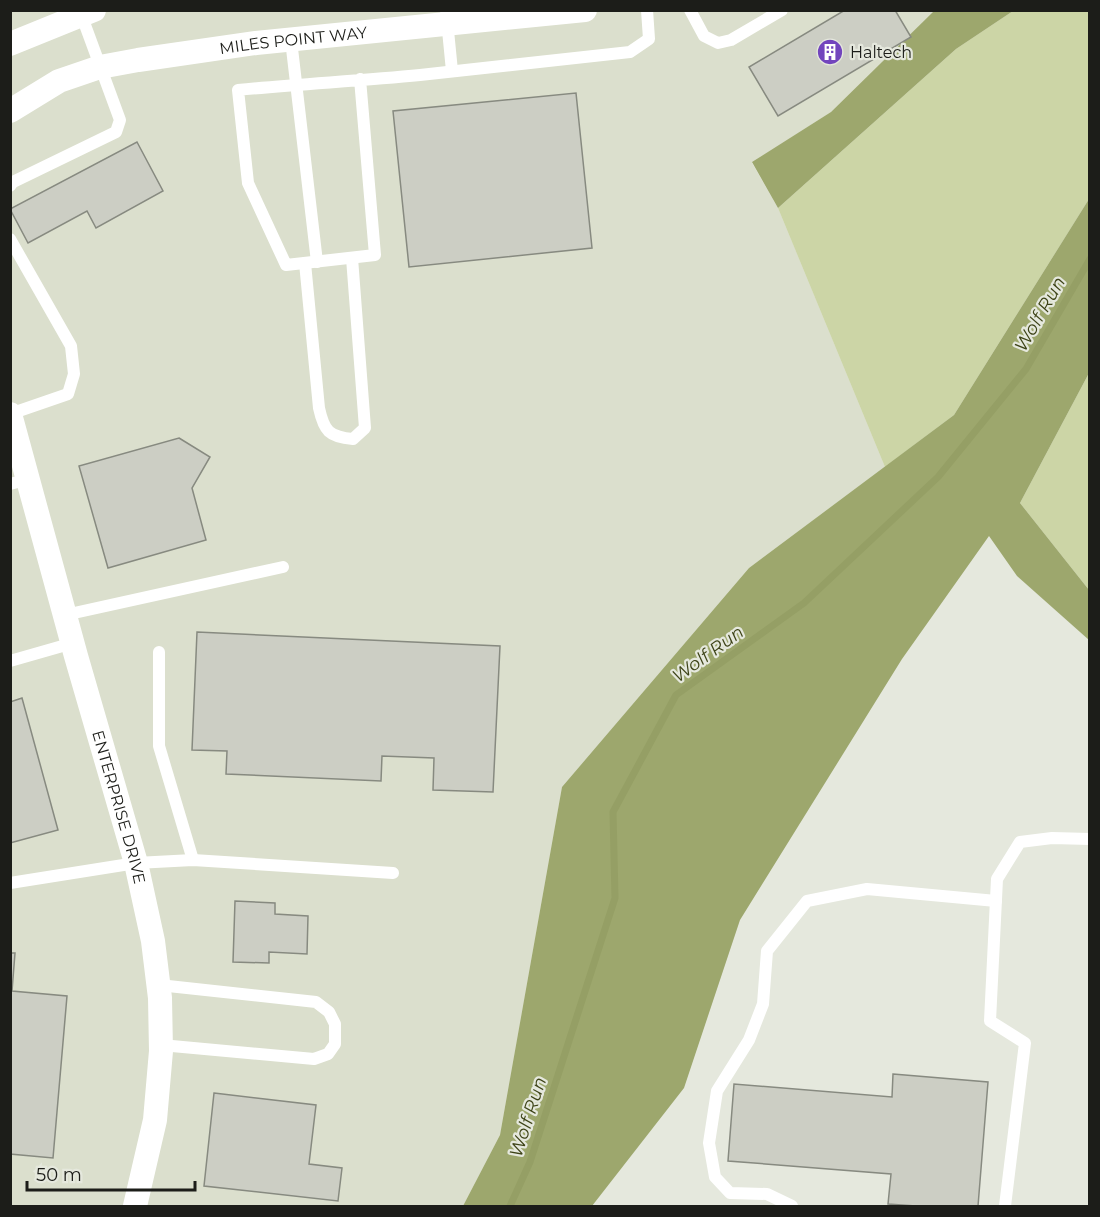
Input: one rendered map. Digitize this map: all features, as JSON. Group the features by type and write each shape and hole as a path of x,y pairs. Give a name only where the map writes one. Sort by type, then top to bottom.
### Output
{"street":[{"name":"MILES POINT WAY","path":"10,111 59,81 100,67 446,17 585,10"},
{"path":"10,44 87,12"},
{"name":"ENTERPRISE DRIVE","path":"10,414 20,481 65,615 136,863 153,941 159,985 161,1045 155,1120 135,1206"}],"lane":[{"path":"360,79 375,255 286,266 248,183 238,90 630,52 649,39 647,10"},
{"path":"690,10 704,36 718,44 731,40 782,10"},
{"path":"10,186 13,182 116,132 120,120 100,67 87,12"},
{"path":"446,17 452,71"},
{"path":"291,40 311,263 319,408 323,426 337,437 353,439 365,428 352,258"},
{"path":"10,239 71,346 74,374 68,394 10,414"},
{"path":"65,615 283,567"},
{"path":"10,661 73,643"},
{"path":"159,652 159,746 193,860"},
{"path":"1005,1206 1025,1043 990,1021 997,879 1020,842 1052,838 1089,839"},
{"path":"10,883 136,863 193,860 393,873"},
{"path":"792,1206 767,1194 730,1193 715,1177 709,1143 717,1091 749,1040 763,1004 767,951 807,902 867,889 996,901"},
{"path":"159,985 316,1002 329,1012 335,1024 335,1044 328,1054 314,1059 161,1045"}],"shaded area":[{"path":"10,11 934,11 831,112 752,163 778,208 885,467 749,568 562,787 500,1135 463,1206 11,1206"}],"green space":[{"path":"934,11 1013,11 956,49 778,208 752,162 831,112"},
{"path":"1013,11 1089,11 1089,199 954,415 885,467 778,208 956,49"},
{"path":"1089,199 1089,373 1020,503 1089,590 1089,640 1017,576 989,536 902,659 740,920 684,1088 592,1206 463,1206 500,1135 562,787 749,568 954,415"},
{"path":"1089,373 1089,590 1020,503"}],"building":[{"name":"Haltech","path":"845,10 895,10 911,37 778,116 749,67"},
{"path":"576,93 592,248 409,267 393,111"},
{"path":"137,142 163,191 96,228 87,211 28,243 10,209"},
{"path":"179,438 210,457 192,488 206,540 108,568 79,466"},
{"path":"197,632 500,646 493,792 433,790 434,758 382,756 381,781 226,774 227,751 192,750"},
{"path":"22,698 58,830 10,843 10,702"},
{"path":"235,901 275,903 275,914 308,916 307,954 269,952 269,963 233,962"},
{"path":"10,953 15,953 12,991 67,996 53,1158 10,1154"},
{"path":"893,1074 988,1082 978,1206 888,1204 891,1174 728,1161 734,1084 892,1097"},
{"path":"214,1093 316,1105 309,1164 342,1168 338,1201 204,1186"}],"waterway":[{"name":"Wolf Run","path":"510,1206 530,1162 615,898 613,812 676,695 804,603 938,477 1026,369 1090,259"}],"place":[{"name":"Haltech","path":"830,52"}]}
